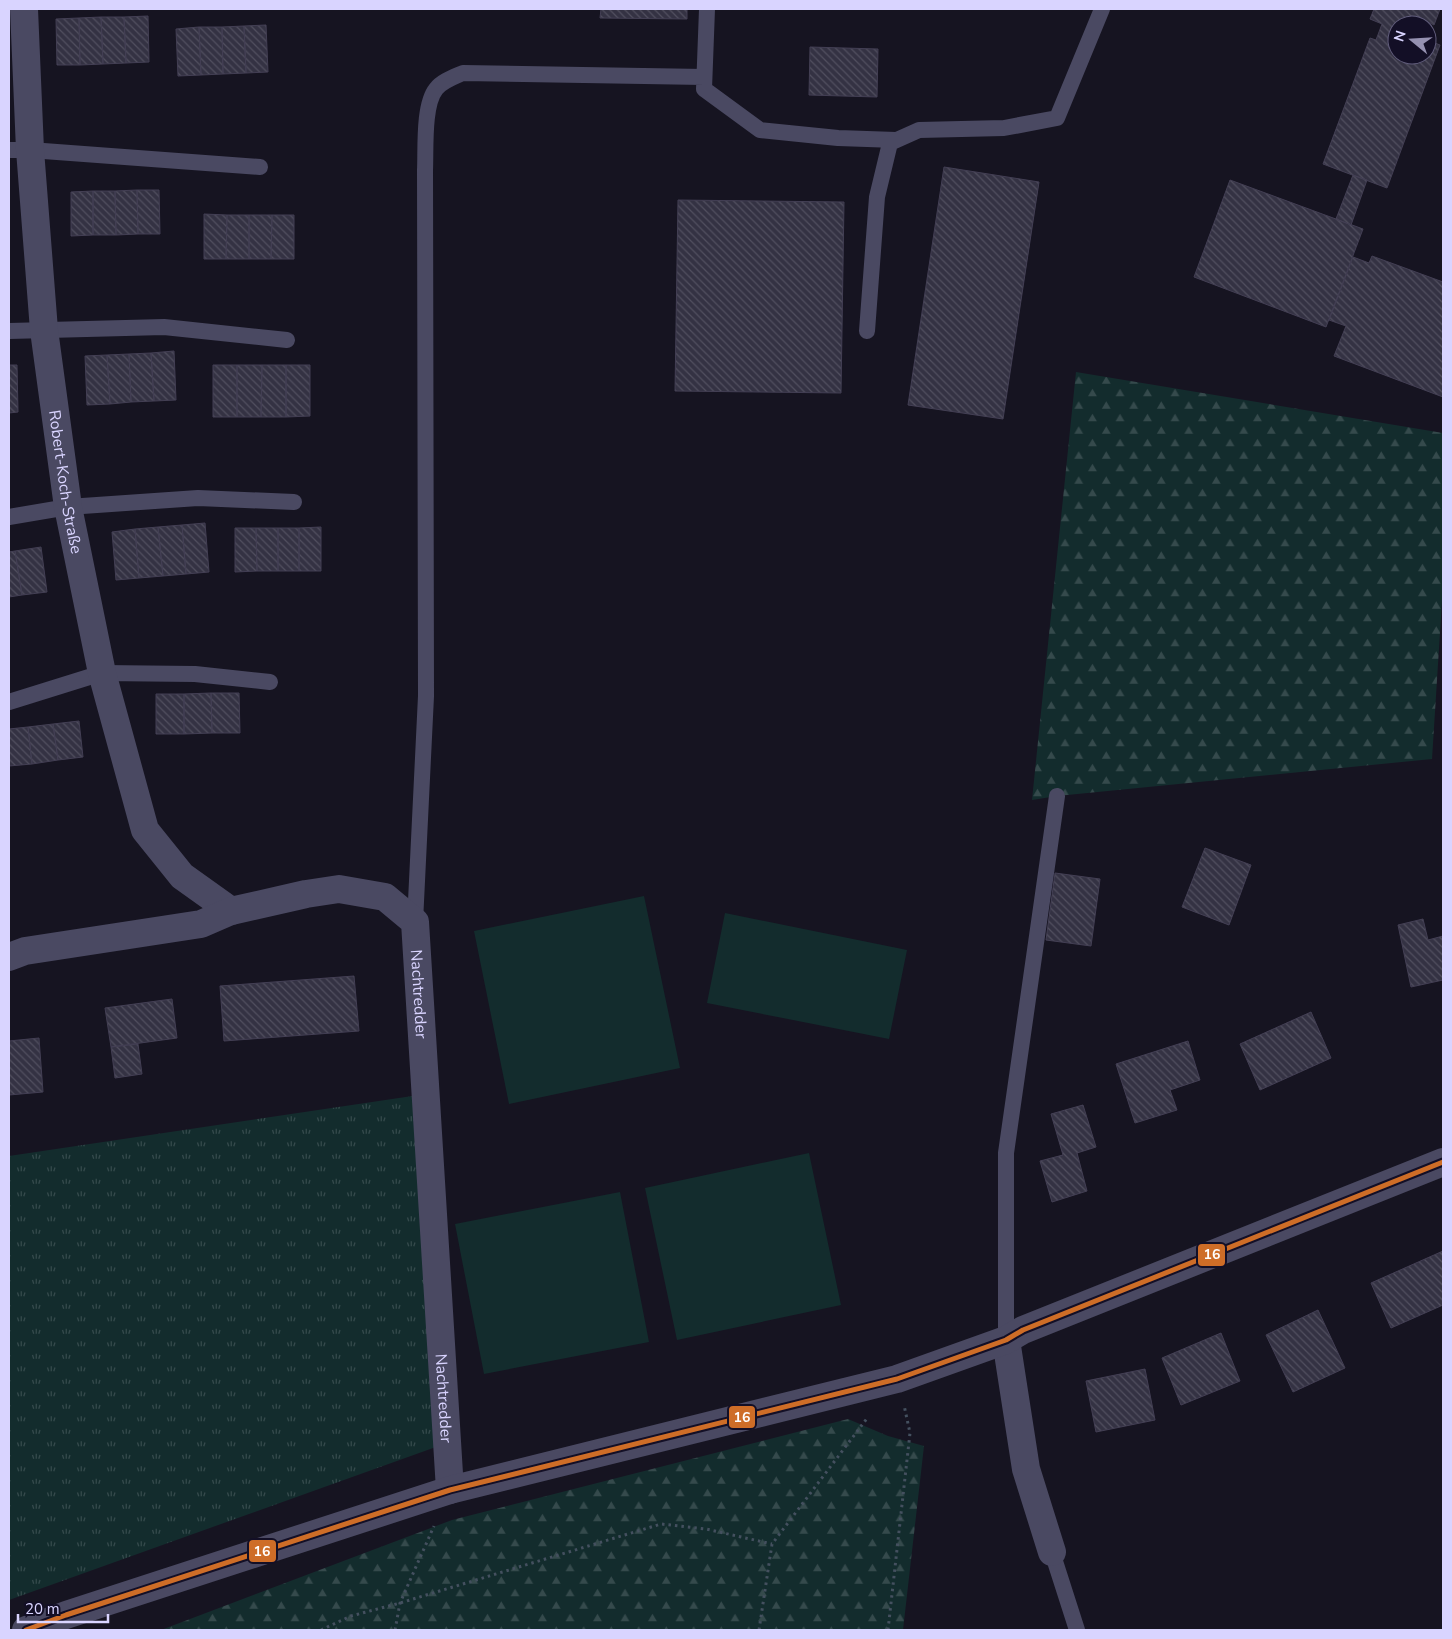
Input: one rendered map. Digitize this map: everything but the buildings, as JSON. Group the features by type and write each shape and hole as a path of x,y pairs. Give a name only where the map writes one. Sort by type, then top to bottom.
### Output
{"street":[{"name":"Robert-Koch-Straße","path":"24,9 19,150 68,507 102,673 145,830 182,876 231,911"},
{"path":"9,957 26,951 201,924 231,911 306,894 339,889 385,897 415,922"},
{"name":"Nachtredder","path":"415,922 450,1490"},
{"path":"26,1630 450,1490 897,1378 1006,1340 1032,1326 1443,1162"},
{"path":"1006,1340 1026,1469 1052,1552"}],"lane":[{"path":"707,9 704,89 760,130 838,138 896,140"},
{"path":"867,331 877,197 890,143 919,130 1004,128 1057,118 1102,9"},
{"path":"415,922 426,696 425,170 428,109 436,88 447,80 463,73 704,77"},
{"path":"19,150 260,167"},
{"path":"9,332 164,327 287,340"},
{"path":"9,517 68,507 198,498 294,502"},
{"path":"9,702 102,673 195,674 270,682"},
{"path":"1006,1340 1006,1153 1057,796"},
{"path":"1052,1552 1077,1630"}],"path":[{"path":"759,1630 772,1544 897,1378"},
{"path":"888,1630 910,1432 897,1378"},
{"path":"395,1630 400,1603 450,1490"},
{"path":"321,1630 351,1616 661,1524 706,1529 772,1544"}],"green space":[{"path":"1076,372 1443,433 1443,585 1432,759 1032,800"},
{"path":"644,896 680,1068 509,1104 474,931"},
{"path":"725,913 907,950 889,1039 707,1003"},
{"path":"426,1094 447,1443 9,1600 9,1156"},
{"path":"809,1153 841,1305 677,1340 645,1188"},
{"path":"620,1192 649,1342 484,1374 455,1224"},
{"path":"848,1419 888,1436 924,1446 903,1630 161,1630 452,1520"}],"transit line":[{"name":"16","path":"26,1630 66,1615 450,1490 897,1379 1006,1340 1023,1330 1443,1162"}]}
